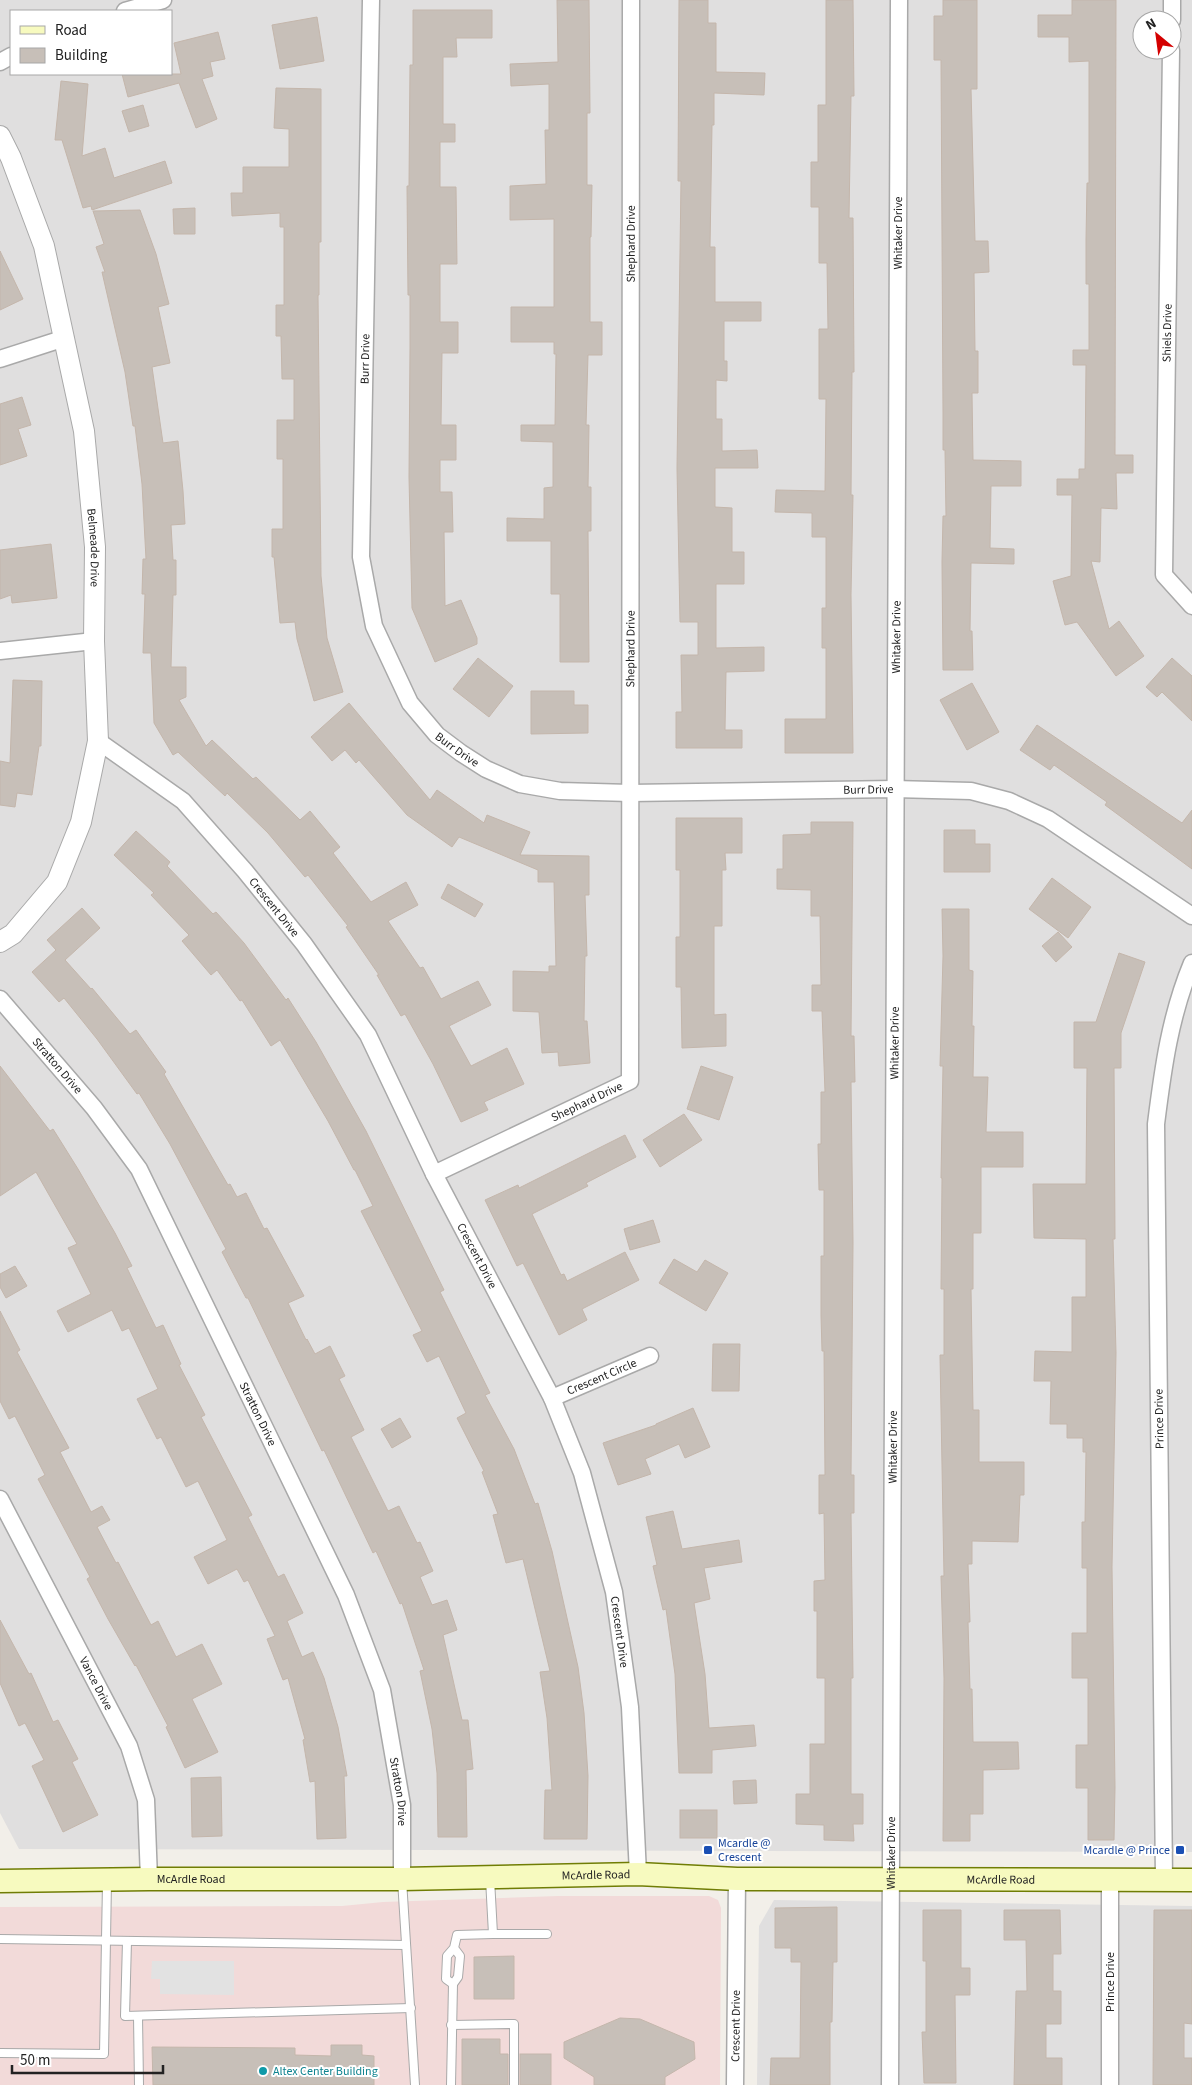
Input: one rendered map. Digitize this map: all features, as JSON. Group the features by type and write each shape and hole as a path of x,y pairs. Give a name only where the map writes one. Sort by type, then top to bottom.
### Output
{"main road":[{"name":"McArdle Road","path":"0,1882 149,1879 402,1879 638,1874 737,1878 1192,1880"}],"street":[{"path":"128,10 163,0"},
{"name":"Burr Drive","path":"371,0 361,557 374,626 410,702 437,735 486,769 520,784 560,791 630,793 894,789 971,791 1009,801 1048,819 1192,916"},
{"name":"Shephard Drive","path":"434,1174 630,1081 631,0"},
{"name":"Whitaker Drive","path":"890,2085 894,789 899,0"},
{"name":"Shiels Drive","path":"1171,60 1164,576 1192,606"},
{"name":"Belmeade Drive","path":"0,136 11,158 44,246 84,431 95,547 94,641 98,741 80,822 57,882 13,934 0,942"},
{"path":"0,359 65,338"},
{"path":"0,651 94,641"},
{"name":"Crescent Drive","path":"98,741 183,802 245,871 304,944 368,1035 434,1174 552,1398 582,1473 614,1592 630,1707 638,1874"},
{"name":"Prince Drive","path":"1164,1880 1156,1124 1164,1055 1182,988 1192,963"},
{"name":"Stratton Drive","path":"0,999 94,1108 139,1169 346,1595 382,1690 402,1804 402,1879"},
{"name":"Crescent Circle","path":"552,1398 650,1356"},
{"name":"Vance Drive","path":"0,1499 129,1746 146,1800 149,1879"},
{"name":"Crescent Drive","path":"735,2085 737,1878"},
{"name":"Prince Drive","path":"1110,1879 1110,2085"}],"lane":[{"path":"490,1877 493,1934"},
{"path":"402,1879 415,2085"},
{"path":"0,2054 104,2054 107,1880"},
{"path":"453,1984 446,1979 446,1966 447,1956 454,1948 456,1935 547,1934"},
{"path":"0,1939 406,1945"},
{"path":"127,1941 125,2016 411,2008"},
{"path":"451,2085 453,1984 458,1977 460,1956 454,1948"},
{"path":"138,2016 139,2085"},
{"path":"451,2025 514,2024 514,2085"}],"shaded area":[{"path":"0,0 1192,0 1192,1852 19,1849 0,1813"},
{"path":"558,1896 709,1896 718,1900 721,1908 720,2085 0,2085 0,1907 342,1906 383,1902"},
{"path":"774,1900 1192,1906 1192,2085 757,2085 759,1926"},
{"path":"152,1961 234,1961 234,1995 160,1994 160,1979 151,1979"}],"building":[{"path":"557,0 589,0 590,113 587,113 587,185 592,185 590,322 602,322 602,355 588,355 586,425 589,425 588,487 591,487 591,531 588,531 589,662 560,662 560,594 551,594 551,541 507,541 507,518 544,519 544,488 553,487 553,442 521,441 521,425 555,425 556,354 554,354 554,342 511,342 511,307 554,307 554,219 510,220 510,186 546,184 545,130 549,130 549,84 511,86 510,64 558,62"},
{"path":"679,0 708,0 708,23 716,23 716,72 765,73 764,95 714,93 714,125 712,125 710,247 715,247 715,302 761,302 761,321 724,321 724,361 727,361 727,381 716,380 716,419 722,419 722,451 757,450 758,468 715,468 715,507 732,508 732,552 744,552 744,584 716,584 716,648 764,647 764,671 726,672 725,730 742,730 742,748 676,748 676,712 682,712 681,655 698,655 698,622 680,622 677,468 681,181 678,181"},
{"path":"826,0 853,0 854,96 851,96 849,218 853,218 854,372 852,372 851,495 853,495 851,595 853,753 785,753 785,719 826,719 826,648 822,648 822,608 826,608 826,537 812,537 812,513 775,512 776,490 825,491 826,399 819,399 819,329 828,329 827,263 819,263 819,207 811,207 811,162 818,162 818,105 826,105"},
{"path":"943,0 977,0 977,89 971,89 975,241 988,241 989,272 974,273 975,351 978,351 978,393 972,393 973,460 1021,461 1021,486 991,486 990,548 1014,549 1014,564 971,563 970,631 972,631 973,670 943,670 942,562 943,516 946,516 945,450 943,450 941,60 934,60 934,16 943,16"},
{"path":"1072,0 1116,0 1115,455 1133,455 1133,473 1116,473 1117,509 1101,508 1100,562 1091,561 1109,629 1119,621 1144,656 1116,676 1077,622 1065,625 1053,581 1071,576 1072,495 1057,495 1057,479 1079,479 1079,469 1085,469 1086,365 1073,365 1073,350 1089,350 1089,284 1086,284 1086,240 1087,183 1089,183 1089,61 1069,62 1069,37 1038,37 1038,15 1072,15"},
{"path":"413,10 492,10 492,38 456,38 457,57 443,57 443,124 455,124 455,142 440,142 440,187 456,187 457,264 440,264 440,322 458,322 458,353 442,353 441,425 456,425 456,460 440,460 440,492 452,492 453,532 444,532 445,606 461,600 477,638 477,644 435,662 412,608 409,477 410,295 408,295 407,186 409,186 410,65 413,65"},
{"path":"317,17 324,61 280,69 272,25"},
{"path":"218,32 225,59 210,62 213,76 202,79 217,119 196,128 179,83 128,97 122,75 181,74 174,43"},
{"path":"61,81 88,84 82,156 105,148 114,178 165,161 172,183 92,210 91,206 83,208 62,140 55,140"},
{"path":"276,88 321,89 321,242 319,242 318,295 321,576 327,638 343,692 314,701 297,639 295,622 280,623 274,557 272,557 272,529 283,529 283,459 277,459 277,420 294,420 294,379 282,379 281,336 276,336 276,305 284,305 284,227 280,227 280,213 232,216 231,193 243,193 243,167 289,167 289,129 274,128"},
{"path":"143,105 149,126 129,132 122,111"},
{"path":"195,208 195,234 174,234 173,209"},
{"path":"140,210 156,254 169,304 158,307 170,363 152,367 163,443 178,441 183,491 185,524 171,525 173,560 176,560 176,595 173,595 171,667 186,667 186,697 179,700 206,746 212,740 253,779 256,777 300,820 310,811 340,847 333,853 371,902 406,882 418,905 388,921 420,968 423,967 441,999 478,981 491,1005 449,1026 471,1066 507,1048 524,1084 484,1102 488,1110 461,1122 433,1064 405,1014 401,1016 377,975 379,975 346,927 348,926 308,875 305,877 268,833 227,793 225,796 178,752 173,755 154,723 151,653 143,653 145,594 142,594 143,559 146,559 142,484 135,426 133,426 125,372 102,272 105,272 96,247 104,244 93,211"},
{"path":"0,251 23,299 0,310"},
{"path":"22,397 31,425 18,429 27,456 0,465 0,404"},
{"path":"51,544 57,598 12,603 11,595 0,599 0,550"},
{"path":"478,658 513,686 489,717 453,689"},
{"path":"1172,658 1192,676 1192,721 1162,692 1157,697 1146,687"},
{"path":"13,680 42,681 41,746 39,746 32,795 17,793 15,807 0,805 0,761 10,763"},
{"path":"972,683 999,732 967,750 940,700"},
{"path":"531,691 574,691 574,705 588,705 588,733 531,734"},
{"path":"349,703 430,800 437,790 484,823 487,815 530,832 520,855 589,856 589,895 585,895 587,956 585,956 584,1021 587,1021 590,1063 559,1066 558,1052 542,1053 539,1012 513,1011 513,971 549,972 549,966 556,966 554,882 538,882 538,870 459,837 452,847 407,815 359,760 356,763 345,750 332,761 311,737"},
{"path":"1037,725 1182,823 1192,810 1192,869 1105,805 1107,802 1054,765 1050,770 1020,750"},
{"path":"676,818 742,818 742,853 725,853 726,870 722,870 722,926 714,926 714,1015 726,1014 726,1046 682,1048 681,987 676,987 676,937 680,937 680,870 676,870"},
{"path":"811,822 853,822 851,1036 854,1036 855,1082 851,1082 853,1243 851,1475 854,1475 854,1513 851,1513 853,1678 851,1678 851,1794 863,1794 863,1824 853,1824 854,1841 824,1840 824,1825 796,1824 796,1794 810,1794 810,1744 825,1744 825,1678 817,1678 817,1611 814,1611 814,1581 825,1580 824,1513 819,1514 819,1475 825,1475 824,1351 822,1351 821,1315 821,1256 824,1256 824,1190 819,1190 818,1144 821,1144 821,1092 825,1092 822,1011 812,1011 812,985 821,985 820,916 811,916 811,890 777,889 777,869 783,869 783,835 811,834"},
{"path":"944,830 975,830 975,844 990,844 990,872 944,872"},
{"path":"136,831 170,862 167,866 213,914 216,912 244,943 286,1000 288,998 316,1042 366,1131 444,1290 440,1292 490,1393 485,1395 514,1449 535,1504 538,1503 552,1551 578,1667 584,1713 588,1776 587,1839 544,1839 545,1790 552,1790 547,1718 540,1672 550,1671 523,1559 506,1563 493,1515 498,1514 482,1472 484,1471 457,1418 466,1413 439,1356 427,1362 413,1335 422,1331 361,1211 373,1206 328,1121 280,1040 271,1046 242,1000 240,1001 217,970 211,975 182,941 189,935 151,895 154,893 114,855"},
{"path":"1052,878 1091,907 1068,938 1029,909"},
{"path":"448,884 483,904 475,917 441,898"},
{"path":"82,908 100,928 65,960 92,988 130,1034 136,1030 166,1072 164,1074 228,1185 230,1184 237,1197 246,1193 264,1229 267,1228 304,1296 288,1303 306,1340 315,1354 330,1346 345,1376 339,1379 364,1430 351,1437 388,1511 399,1506 417,1543 420,1542 433,1571 420,1577 432,1605 447,1600 457,1630 443,1635 462,1720 468,1720 473,1769 466,1770 467,1837 438,1837 437,1773 432,1729 420,1671 424,1670 402,1603 400,1604 376,1551 373,1553 248,1298 246,1298 222,1252 226,1249 170,1144 139,1093 137,1094 64,998 59,1002 32,972 56,950 47,940"},
{"path":"942,909 969,909 969,970 973,971 973,1077 988,1077 986,1132 1023,1132 1023,1167 981,1167 981,1233 973,1233 973,1289 971,1289 973,1410 979,1410 979,1462 1024,1462 1024,1495 1020,1495 1018,1542 972,1541 972,1564 968,1564 970,1622 968,1622 973,1742 1018,1742 1019,1769 983,1770 983,1814 970,1814 970,1841 943,1841 944,1678 941,1576 944,1576 940,1355 944,1355 944,1289 941,1289 943,1066 940,1066 943,956"},
{"path":"1058,932 1072,947 1056,962 1042,946"},
{"path":"1119,953 1145,962 1121,1033 1121,1068 1114,1068 1115,1239 1113,1239 1116,1353 1112,1567 1114,1840 1088,1840 1088,1788 1076,1788 1076,1745 1088,1745 1088,1678 1072,1678 1072,1633 1087,1633 1087,1568 1082,1568 1082,1522 1085,1522 1086,1452 1083,1452 1083,1438 1067,1438 1067,1424 1050,1424 1051,1381 1034,1381 1035,1351 1072,1352 1072,1297 1086,1297 1086,1239 1034,1238 1033,1184 1086,1184 1087,1068 1074,1068 1074,1022 1096,1022"},
{"path":"0,1066 50,1131 53,1129 115,1233 132,1266 127,1268 156,1328 163,1325 181,1364 179,1365 205,1415 201,1417 252,1515 248,1517 278,1577 284,1574 303,1613 287,1621 302,1657 313,1652 324,1678 338,1727 347,1776 344,1776 346,1838 317,1839 315,1781 310,1782 303,1740 305,1739 288,1678 283,1680 267,1639 275,1636 248,1580 244,1582 237,1569 208,1584 194,1557 227,1540 198,1481 186,1487 161,1437 157,1439 137,1399 158,1389 129,1328 122,1331 112,1310 68,1332 57,1311 91,1294 68,1248 77,1244 36,1172 0,1196"},
{"path":"701,1066 733,1077 719,1120 687,1109"},
{"path":"684,1114 702,1140 660,1167 643,1140"},
{"path":"625,1135 636,1157 586,1183 588,1186 532,1214 561,1275 564,1274 567,1281 625,1252 639,1280 582,1309 587,1320 559,1335 523,1263 517,1266 485,1200 518,1185 519,1188"},
{"path":"653,1220 660,1242 630,1250 624,1229"},
{"path":"674,1259 697,1272 705,1260 728,1273 706,1311 659,1283"},
{"path":"15,1266 27,1286 6,1298 0,1287 0,1274"},
{"path":"0,1311 20,1350 17,1352 69,1448 60,1452 91,1512 102,1506 110,1520 97,1527 116,1563 118,1562 151,1625 158,1621 176,1657 202,1644 222,1684 192,1699 218,1752 185,1768 166,1727 168,1726 136,1665 108,1619 87,1579 90,1577 38,1479 45,1475 15,1416 9,1419 0,1401"},
{"path":"713,1344 740,1344 739,1391 712,1391"},
{"path":"693,1408 710,1447 685,1458 679,1444 645,1459 651,1474 618,1485 603,1443 656,1425"},
{"path":"400,1418 411,1437 392,1448 381,1429"},
{"path":"673,1511 682,1549 739,1540 742,1562 704,1568 710,1599 694,1603 705,1674 709,1728 754,1725 756,1746 712,1750 712,1773 679,1773 675,1674 666,1609 663,1610 653,1566 657,1565 646,1517"},
{"path":"0,1620 29,1674 31,1673 53,1722 58,1720 78,1759 72,1762 98,1815 63,1832 32,1766 44,1760 25,1723 19,1726 0,1683"},
{"path":"221,1777 222,1836 192,1837 191,1778"},
{"path":"756,1780 757,1803 734,1804 733,1781"},
{"path":"680,1810 717,1810 717,1838 680,1838"},
{"path":"837,1907 837,1962 833,1962 832,2022 830,2022 830,2085 770,2085 771,2058 800,2058 801,1962 791,1962 791,1948 775,1948 775,1908"},
{"path":"923,1910 961,1910 961,1968 970,1968 970,1995 955,1995 956,2083 924,2083 922,2032 926,2032 926,1961 923,1961"},
{"path":"1004,1910 1060,1910 1061,1954 1053,1954 1053,1991 1061,1991 1061,2024 1046,2024 1046,2058 1062,2058 1062,2085 1014,2085 1016,1991 1027,1991 1026,1940 1004,1940"},
{"path":"1154,1910 1192,1910 1192,2024 1184,2023 1184,2058 1192,2058 1192,2085 1153,2085"},
{"path":"514,1956 514,1999 474,1999 474,1957"},
{"path":"620,2018 640,2019 694,2042 695,2059 665,2077 665,2085 594,2085 594,2077 564,2058 564,2042"},
{"path":"462,2039 500,2039 500,2054 508,2054 508,2085 462,2085"},
{"name":"Altex Center Building","path":"331,2045 362,2045 362,2055 374,2056 374,2085 153,2085 152,2047 295,2048 295,2055 331,2056"},
{"path":"520,2054 551,2054 551,2085 520,2085"}],"place":[{"name":"Mcardle @ Crescent","path":"708,1850"},
{"name":"Mcardle @ Prince","path":"1180,1850"},
{"name":"Altex Center Building","path":"263,2071"}]}
